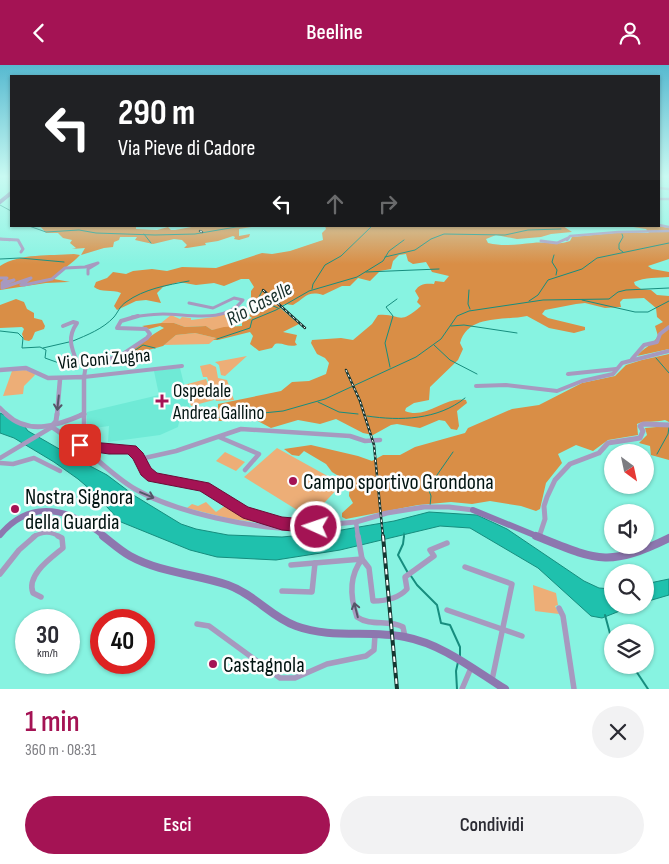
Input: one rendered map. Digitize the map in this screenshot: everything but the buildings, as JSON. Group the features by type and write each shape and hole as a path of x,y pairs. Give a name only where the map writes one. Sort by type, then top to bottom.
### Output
{"main road":[{"path":"474,510 586,555 609,559 626,557 669,538"},
{"path":"0,535 10,523 26,514 41,511 69,513 130,556 150,564 241,591 294,625 310,631 405,637 439,649 505,689"}],"street":[{"path":"542,241 564,243 570,237 618,232 669,231"},
{"path":"0,239 18,240 23,249 21,252"},
{"path":"0,278 7,278 2,283 14,280 2,285 2,287 31,278 21,285 24,285 52,279 64,268 85,267 98,263 88,269 88,274"},
{"path":"63,326 72,322 76,323 71,332 70,349 77,362 86,365 120,356 150,334 146,329 118,329 121,321 125,319 163,314 207,316 233,309 243,300 234,299 213,308 189,303"},
{"path":"630,360 644,345 658,342 660,334 669,327"},
{"path":"476,386 506,385 557,391 585,380 610,375 622,363 630,360 669,351"},
{"path":"82,446 75,461 84,429 84,377 86,365"},
{"name":"Via Coni Zugna","path":"0,370 34,370 48,378 84,377 182,367"},
{"path":"568,374 616,369"},
{"path":"49,428 56,421 61,377"},
{"path":"0,408 17,424 49,428 82,446 135,489 182,509 227,520 288,529 356,522 418,508 452,507 474,510"},
{"path":"0,459 49,428 84,414"},
{"path":"539,537 545,519 544,506 555,480 570,464 599,453 608,443 640,438 643,431 640,426 643,424 669,425"},
{"path":"140,459 164,455 219,437 226,432 251,429 350,436 366,441 378,440"},
{"path":"219,437 259,455 245,470"},
{"path":"82,446 131,449 140,459 146,472 153,477 204,487 243,512 282,523 316,527"},
{"path":"0,463 13,464 34,458 60,471"},
{"path":"356,522 362,557 369,568 373,601 396,598 402,595 407,589 404,578 434,556 430,550 447,543"},
{"path":"0,574 19,549 32,538 50,532 57,533 62,538 63,548 32,578 31,583 34,593 41,597"},
{"path":"291,565 362,557"},
{"path":"362,557 357,564 352,579 357,617 365,622 388,621 399,624 403,627 405,637"},
{"path":"282,591 312,592 315,563"},
{"path":"465,567 512,584 492,681"},
{"path":"559,608 563,616 574,689"},
{"path":"447,610 522,636"},
{"path":"197,624 209,626 280,678 295,678 327,664 366,656 374,649 375,635"},
{"path":"462,689 467,666"}],"shaded area":[{"path":"660,226 669,228 669,259 648,266 652,269 669,272 669,277 647,278 634,282 641,289 651,290 657,295 669,296 669,349 637,356 656,339 658,336 655,326 663,322 657,317 656,308 644,298 623,299 620,302 621,307 605,308 585,303 545,310 542,314 548,318 585,327 585,330 574,333 549,328 527,316 488,321 471,327 464,334 460,343 463,349 458,360 430,387 429,400 414,403 406,408 405,411 420,413 451,401 466,400 467,403 457,411 459,426 457,430 451,429 445,421 439,420 420,428 397,424 391,425 373,435 363,433 336,419 320,424 298,420 271,428 254,419 220,421 207,418 212,411 218,408 218,404 281,391 292,382 309,381 326,374 329,363 325,358 317,354 311,343 312,340 341,338 353,340 372,324 378,315 400,318 408,316 421,306 417,302 419,298 415,291 421,285 434,284 435,281 444,282 449,276 432,272 426,262 413,264 408,261 406,254 399,255 393,261 391,269 380,271 370,281 358,278 350,286 342,286 323,295 309,294 293,305 285,304 279,307 299,324 283,332 297,335 295,342 297,345 275,344 272,348 259,351 250,344 253,336 250,332 218,340 195,333 176,335 163,346 130,355 128,354 136,347 164,328 160,326 149,329 142,326 174,323 185,327 206,326 212,330 242,326 242,322 252,318 248,315 261,310 259,305 251,303 251,291 254,287 249,279 241,279 224,286 214,283 196,285 179,282 163,287 157,293 161,303 146,300 136,301 117,310 114,306 121,293 100,290 94,287 96,282 107,278 113,272 126,274 133,271 152,269 167,271 182,267 216,268 262,253 272,254 290,251 323,240 322,233 326,229 325,227 564,227 572,232 517,239 496,235 486,239 488,243 505,245 561,243 570,241 572,237 625,232 649,233 646,229 633,227"},
{"path":"41,227 136,227 136,229 157,230 168,227 171,230 175,230 192,227 252,227 239,229 239,236 250,234 249,237 239,240 234,239 235,237 233,236 205,243 206,245 187,248 184,248 187,245 182,240 174,239 153,244 135,240 137,237 120,237 119,240 114,242 113,247 81,255 85,248 72,249 76,248 70,243 72,240 63,238 58,233 46,233"},
{"path":"80,255 54,279 70,282 46,283 0,290 0,266 8,262 26,257"},
{"path":"16,299 24,302 27,309 34,313 34,318 42,320 45,326 44,329 35,332 29,341 24,340 22,334 24,329 22,327 0,328 0,305"},
{"path":"226,313 225,317 237,324 233,325 233,327 212,330 206,326 185,327 174,323 161,323 171,315 180,319 182,317 191,318 191,320 214,317"},
{"path":"195,333 216,338 209,344 164,345 176,335"},
{"path":"669,354 669,422 665,420 640,423 637,424 638,435 608,440 593,451 576,445 558,454 562,463 546,483 540,509 536,511 521,506 490,501 472,504 451,502 418,505 346,519 342,517 342,513 353,503 349,496 350,483 332,472 326,464 304,451 299,456 292,455 284,449 311,445 372,461 383,455 400,455 415,447 465,433 468,428 512,409 539,405 582,383 615,376 626,365"},
{"path":"247,356 225,376 221,375 219,365 215,362"},
{"path":"210,364 216,367 218,378 227,380 234,400 216,401 207,377 203,377 200,366"},
{"name":"Ospedale Andrea Gallino","path":"180,368 192,417 180,418 178,427 160,435 108,442 109,426 87,429 87,412 159,395 154,371"},
{"path":"25,370 35,375 24,386 23,394 3,396 12,371"},
{"path":"206,379 214,400 191,406 184,385"},
{"path":"0,413 22,423 28,431 107,475 135,496 181,524 228,535 282,537 324,533 394,521 429,512 477,515 507,529 584,581 604,588 604,614 612,614 602,618 591,616 538,568 470,528 440,526 340,550 276,560 217,557 190,550 121,522 78,479 14,438 0,433"},
{"path":"669,426 669,460 654,456 654,444 639,443 647,435 645,428"},
{"name":"Campo sportivo Grondona","path":"277,448 342,484 310,518 244,477"},
{"path":"225,452 245,462 236,471 216,461"},
{"path":"206,502 216,512 226,505 236,511 282,525 231,519 187,508 192,504 198,506"},
{"path":"669,579 669,595 654,599 654,582"},
{"path":"533,585 556,593 558,605 555,606 559,614 535,611"}],"waterway":[{"path":"2,206 10,210"},
{"path":"32,227 46,232 79,230 96,233 145,235"},
{"path":"145,235 195,234 236,227"},
{"name":"Rio Caselle","path":"312,289 313,284 325,265 341,256 371,227"},
{"name":"Rio Caselle","path":"385,257 415,250 431,239 444,234 505,235 528,230 561,229"},
{"path":"622,234 623,237 619,244 619,249 623,252"},
{"path":"145,235 151,243"},
{"name":"Rio Caselle","path":"385,257 389,251 404,240"},
{"path":"529,301 538,295 548,280 582,269 597,258 669,243"},
{"path":"554,255 552,262 557,270 556,275"},
{"name":"Rio Caselle","path":"217,339 250,328 252,320 276,310 309,291 357,277 383,261 385,257"},
{"path":"0,259 20,258 64,262"},
{"path":"366,272 439,269"},
{"path":"73,341 105,325 124,304 140,294 156,288 189,281"},
{"path":"214,418 283,411 325,399 416,357 441,339 457,316 469,311 543,300 609,299 618,292 626,290 669,288"},
{"path":"469,290 468,304 470,309"},
{"path":"262,291 259,297 261,301 278,308"},
{"path":"390,367 385,343 393,316 386,307 397,299"},
{"path":"582,300 635,312 648,312 669,301"},
{"path":"451,326 464,325 517,333"},
{"name":"Rio Caselle","path":"0,331 18,333 23,338 22,348 40,347 46,350 45,358 59,363"},
{"path":"43,348 69,342"},
{"name":"Rio Caselle","path":"128,355 143,345 155,348"},
{"path":"434,345 450,360 477,374"},
{"path":"656,358 669,373"},
{"path":"367,416 405,418 431,415 443,411 465,398"},
{"path":"318,402 339,412 358,414"},
{"path":"657,454 668,434 669,427"},
{"path":"430,506 431,496 428,488 453,452"},
{"path":"404,536 398,555 408,573"},
{"path":"411,576 417,585 437,605 441,623 450,625 460,647 460,656"},
{"path":"605,615 607,624"},
{"path":"457,689 456,671 458,662"},
{"path":"638,674 648,689"}],"railway":[{"path":"263,290 305,328"},
{"path":"346,370 360,401 374,445 383,537"},
{"path":"383,536 397,689"}],"place":[{"name":"Ospedale Andrea Gallino","path":"162,401"},
{"name":"Campo sportivo Grondona","path":"293,481"},
{"name":"Nostra Signora della Guardia","path":"15,509"},
{"name":"Castagnola","path":"213,664"}],"route":[{"path":"80,445 109,449 131,449 138,456 148,475 165,481 204,487 243,512 294,526 316,527"}]}
